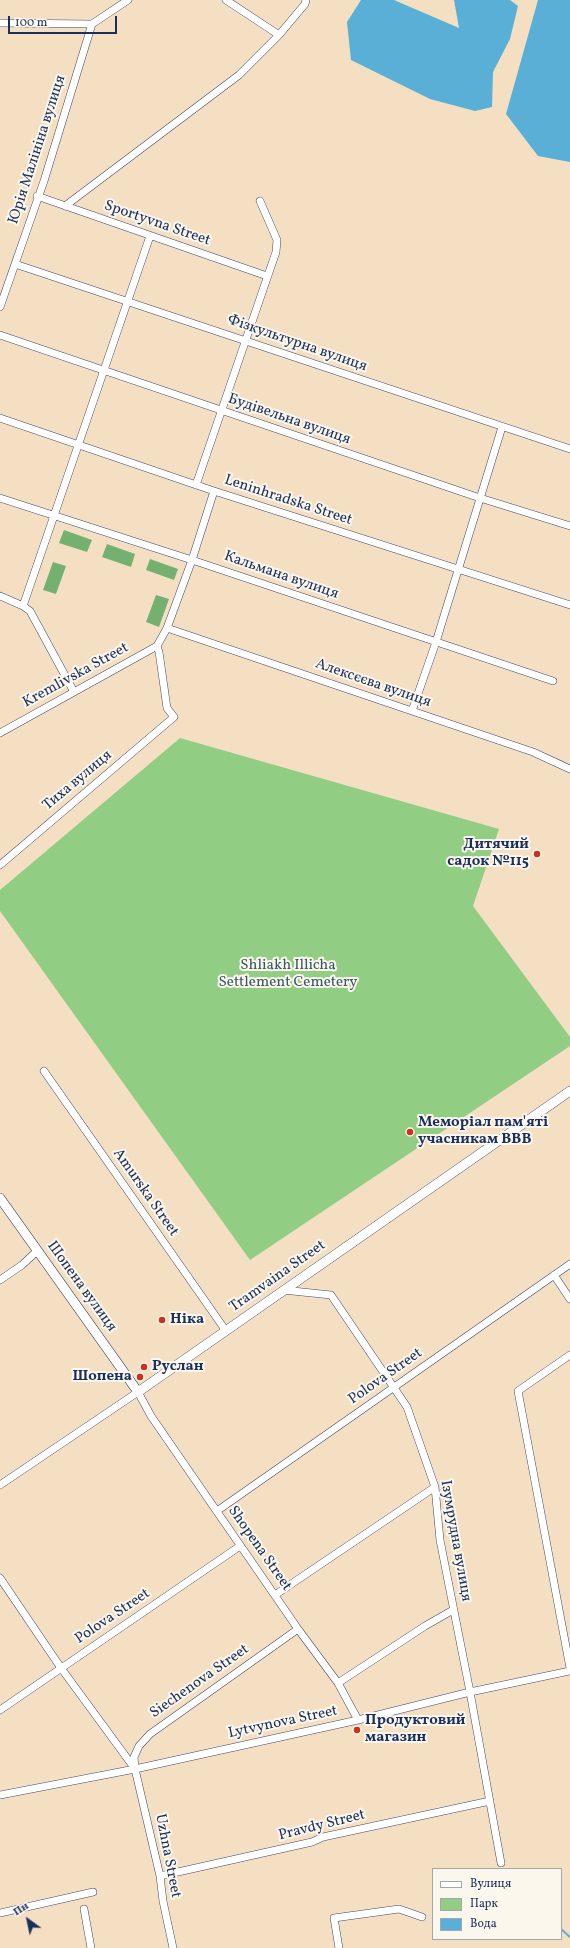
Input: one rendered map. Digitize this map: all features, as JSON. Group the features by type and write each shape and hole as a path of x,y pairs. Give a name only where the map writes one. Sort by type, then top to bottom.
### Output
{"street":[{"path":"0,23 92,24 128,0"},
{"path":"226,0 279,35"},
{"path":"65,206 238,75 279,35 305,4 306,0"},
{"name":"Юрія Малініна вулиця","path":"0,307 38,196 92,24"},
{"name":"Sportyvna Street","path":"38,196 267,276"},
{"path":"196,485 276,252 277,240 260,202"},
{"path":"23,606 105,372 150,236"},
{"name":"Фiзкультурна вулиця","path":"15,264 570,450"},
{"name":"Будівельна вулиця","path":"0,335 105,372 480,498 570,526"},
{"name":"Leninhradska Street","path":"0,418 214,491 570,605"},
{"path":"412,711 436,642 502,427"},
{"path":"159,643 167,628 192,560 214,491"},
{"name":"Кальмана вулиця","path":"0,498 192,560 553,681"},
{"path":"0,596 23,606 36,620 74,692"},
{"name":"Алексєєва вулиця","path":"167,628 533,752 570,769"},
{"name":"Kremlivska Street","path":"0,733 159,643"},
{"name":"Тиха вулиця","path":"0,865 174,717 167,708 159,643"},
{"name":"Amurska Street","path":"44,1071 226,1331"},
{"name":"Tramvaina Street","path":"0,1485 138,1392 570,1090"},
{"name":"Шопена вулиця","path":"0,1198 138,1392"},
{"path":"0,1280 22,1265 38,1251"},
{"name":"Polova Street","path":"217,1511 570,1264"},
{"path":"554,1275 570,1299"},
{"name":"Ізумрудна вулиця","path":"283,1290 331,1295 407,1406 435,1487 440,1540 470,1692 501,1863"},
{"path":"570,1355 518,1391 570,1669"},
{"name":"Shopena Street","path":"138,1392 151,1416 240,1546 338,1683 358,1720"},
{"path":"275,1595 435,1487"},
{"name":"Polova Street","path":"0,1710 240,1546"},
{"path":"0,1578 61,1668 135,1769"},
{"path":"338,1683 425,1626 453,1610"},
{"name":"Siechenova Street","path":"135,1769 134,1757 139,1746 150,1734 298,1629"},
{"name":"Lytvynova Street","path":"0,1795 135,1769 358,1720 570,1669"},
{"name":"Uzhna Street","path":"135,1769 160,1876 163,1901 173,1948"},
{"name":"Pravdy Street","path":"160,1876 312,1842 323,1837 490,1801"},
{"path":"0,1913 93,1892"},
{"path":"84,1909 91,1948"},
{"path":"339,1948 334,1918 399,1909 422,1917"}],"green space":[{"path":"64,530 92,540 87,552 59,543"},
{"path":"107,544 135,554 131,567 102,557"},
{"path":"150,559 178,569 174,580 146,570"},
{"path":"53,562 66,566 56,594 43,590"},
{"path":"156,595 169,599 159,627 146,622"},
{"name":"Shliakh Illicha Settlement Cemetery","path":"180,738 499,829 473,906 570,1037 570,1046 250,1260 0,911 0,890"}],"water":[{"path":"361,0 394,0 459,28 454,0 510,0 518,6 510,39 493,72 492,107 475,111 430,99 351,60 347,22"},
{"path":"538,0 570,0 570,162 538,156 506,114"}],"waterway":[{"path":"562,1930 570,1937"}],"place":[{"name":"Дитячий садок №115","path":"537,854"},
{"name":"Меморіал пам'яті учасникам ВВВ","path":"410,1132"},
{"name":"Ніка","path":"162,1320"},
{"name":"Руслан","path":"144,1367"},
{"name":"Шопена","path":"140,1377"},
{"name":"Продуктовий магазин","path":"357,1730"}]}
